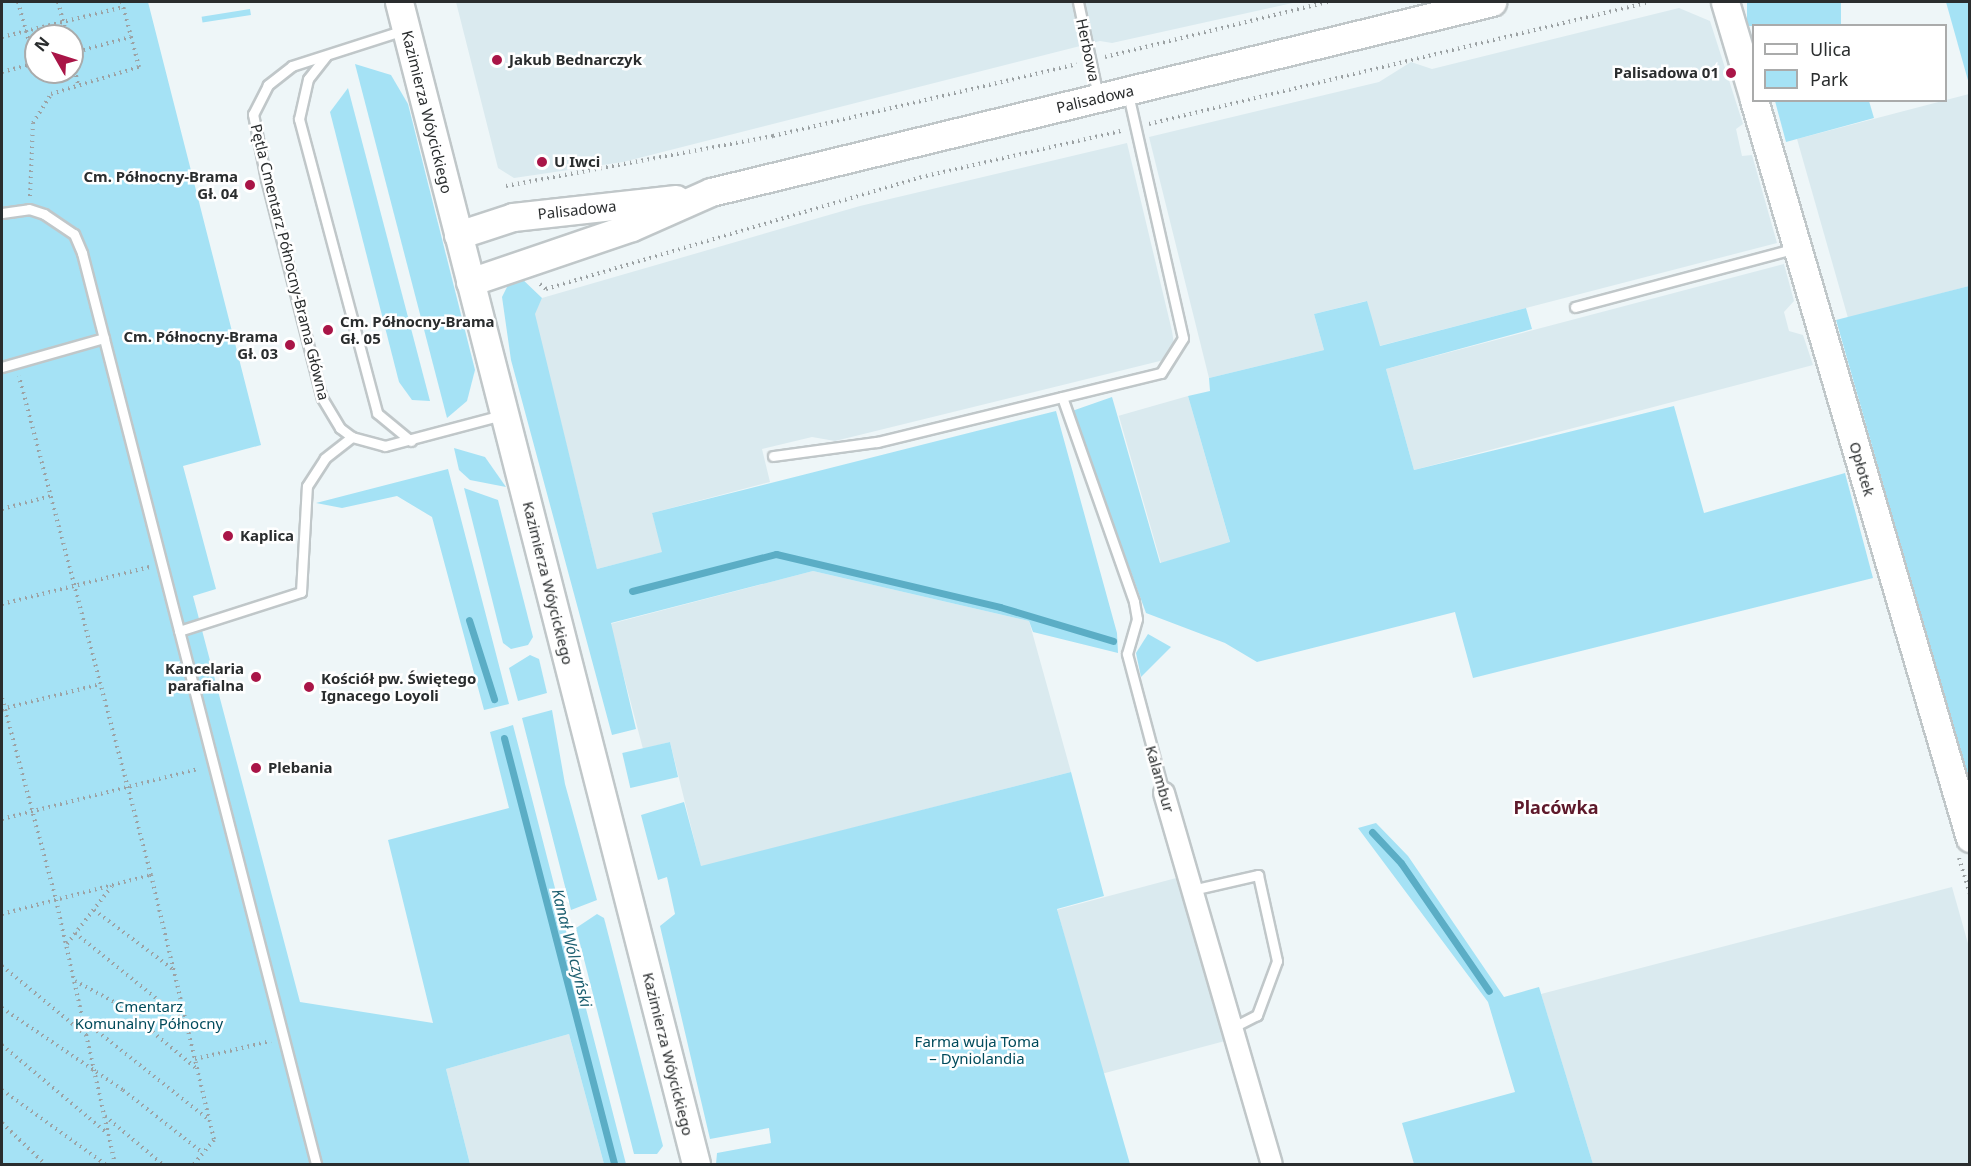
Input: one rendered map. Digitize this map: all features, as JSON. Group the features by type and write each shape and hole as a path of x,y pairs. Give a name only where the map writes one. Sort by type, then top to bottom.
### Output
{"street":[{"name":"Kazimierza Wóycickiego","path":"399,2 696,1164"},
{"name":"Palisadowa","path":"458,235 513,217 698,196 1492,2"},
{"name":"Opłotek","path":"1725,2 1752,93"},
{"name":"Opłotek","path":"1755,102 1970,838"},
{"name":"Palisadowa","path":"471,282 632,227 698,196"},
{"name":"Kalambur","path":"1164,793 1272,1164"}],"lane":[{"name":"Herbowa","path":"1078,2 1098,98"},
{"name":"Pętla Cmentarz Północny-Brama Główna","path":"352,437 322,398 254,130 253,114 268,85 292,66 406,29"},
{"path":"326,56 308,79 299,119 377,413 411,441"},
{"path":"773,456 877,442 1161,373 1181,348 1183,338 1128,91"},
{"path":"2,213 29,209 74,234 104,338 316,1164"},
{"path":"1575,307 1797,248"},
{"path":"2,367 104,338"},
{"name":"Kalambur","path":"1062,397 1134,602 1137,619 1127,654 1164,793"},
{"path":"179,631 301,592 307,486 325,458 352,437 386,446 504,414"},
{"path":"1192,890 1258,875 1277,961 1257,1015 1232,1028"}],"path":[{"path":"18,2 24,24"},
{"path":"58,2 63,22"},
{"path":"506,186 773,136 1328,2"},
{"path":"530,277 546,289 926,176 1650,2"},
{"path":"55,24 123,4 139,67 84,81"},
{"path":"2,37 24,32"},
{"path":"84,50 131,37"},
{"path":"2,72 24,66"},
{"path":"29,209 38,109 51,94 76,84"},
{"path":"16,363 151,875 210,1120 214,1140 194,1164"},
{"path":"2,509 51,496"},
{"path":"2,604 161,563"},
{"path":"3,709 101,684"},
{"path":"2,698 3,709 56,900 115,1164"},
{"path":"2,819 213,765"},
{"path":"2,914 151,875"},
{"path":"66,945 113,885"},
{"path":"93,910 174,970"},
{"path":"75,933 187,1023"},
{"path":"2,966 86,1035"},
{"path":"74,980 120,1005 198,1069"},
{"path":"2,1008 203,1154"},
{"path":"83,1019 210,1120"},
{"path":"195,1059 283,1038"},
{"path":"2,1045 108,1133"},
{"path":"2,1090 105,1164"},
{"path":"104,1115 162,1164"},
{"path":"2,1123 45,1164"}],"shaded area":[{"path":"456,2 1297,2 1112,43 1100,41 623,162 514,178 498,168"},
{"path":"1679,8 1710,21 1743,124 1736,129 1742,156 1752,155 1777,243 1379,346 1366,301 1314,314 1324,350 1209,378 1149,137 1379,82 1411,62 1432,69"},
{"path":"1969,94 1969,286 1848,318 1797,139 1938,102 1947,102 1947,100"},
{"path":"1127,143 1172,331 1174,344 1164,360 835,441 812,437 762,449 770,482 652,513 663,552 597,569 534,314 542,298 860,206"},
{"path":"1784,264 1794,301 1784,312 1789,331 1803,335 1813,365 1414,470 1386,369"},
{"path":"1188,396 1230,543 1161,563 1119,416"},
{"path":"813,571 1029,621 1071,772 701,867 670,742 643,749 610,624"},
{"path":"1180,877 1224,1041 1101,1074 1057,910"},
{"path":"1952,887 1969,947 1969,1164 1593,1164 1541,994"},
{"path":"569,1034 604,1164 470,1164 446,1069"}],"green space":[{"name":"Cmentarz Komunalny Północny","path":"2,2 148,2 261,445 183,466 216,589 193,596 300,1002 433,1023 388,840 509,808 490,732 513,725 626,1164 604,1164 569,1034 446,1069 470,1164 2,1164"},
{"path":"1747,2 1841,2 1841,24 1752,24 1752,26 1747,26"},
{"path":"1946,2 1969,2 1969,84"},
{"path":"250,9 251,15 203,23 202,17"},
{"path":"355,64 391,75 408,104 475,370 467,401 447,418"},
{"path":"348,88 430,401 412,400 399,382 330,112"},
{"path":"1775,102 1869,102 1874,118 1786,142"},
{"path":"519,276 542,298 535,314 597,569 662,552 652,513 1056,411 1117,633 1118,653 1033,632 1029,621 813,571 611,623 636,729 612,735 511,360 502,297 510,281"},
{"path":"1970,286 1969,784 1836,320"},
{"path":"1367,301 1380,346 1526,308 1532,329 1386,369 1414,470 1674,406 1704,513 1845,473 1873,578 1473,678 1455,612 1257,662 1225,643 1146,613 1072,411 1112,397 1160,563 1230,542 1188,396 1210,391 1209,378 1324,350 1314,314"},
{"path":"454,448 485,457 506,487 470,480 459,470"},
{"path":"448,469 509,704 484,710 432,517 397,496 342,508 316,503"},
{"path":"464,488 498,500 533,637 528,645 511,649 503,643"},
{"path":"1148,634 1171,647 1141,677 1136,653"},
{"path":"530,655 539,659 547,693 518,701 509,668"},
{"path":"552,710 565,784 597,900 571,910 522,718"},
{"path":"670,742 678,777 630,788 622,753"},
{"name":"Farma wuja Toma – Dyniolandia","path":"1071,772 1104,896 1057,909 1130,1164 716,1164 717,1153 771,1143 769,1128 710,1139 660,926 675,914 667,877 658,880 641,815 684,802 701,866"},
{"path":"1376,823 1408,856 1504,997 1539,987 1593,1164 1414,1164 1402,1123 1515,1092 1488,1002 1358,828"},
{"path":"597,914 604,918 663,1146 657,1154 634,1154 576,928"}],"waterway":[{"path":"632,591 776,554 1000,607 1113,641"},
{"name":"Kanał Wólczyński","path":"469,620 494,699"},
{"name":"Kanał Wólczyński","path":"504,738 614,1164"},
{"path":"1372,832 1401,863 1489,991"}],"place":[{"name":"Jakub Bednarczyk","path":"497,60"},
{"name":"Palisadowa 01","path":"1731,73"},
{"name":"U Iwci","path":"542,162"},
{"name":"Cm. Północny-Brama Gł. 04","path":"250,185"},
{"name":"Cm. Północny-Brama Gł. 05","path":"328,330"},
{"name":"Cm. Północny-Brama Gł. 03","path":"290,345"},
{"name":"Kaplica","path":"228,536"},
{"name":"Kancelaria parafialna","path":"256,677"},
{"name":"Kościół pw. Świętego Ignacego Loyoli","path":"309,687"},
{"name":"Plebania","path":"256,768"}],"district":[{"name":"Placówka","path":"1556,807"}]}
